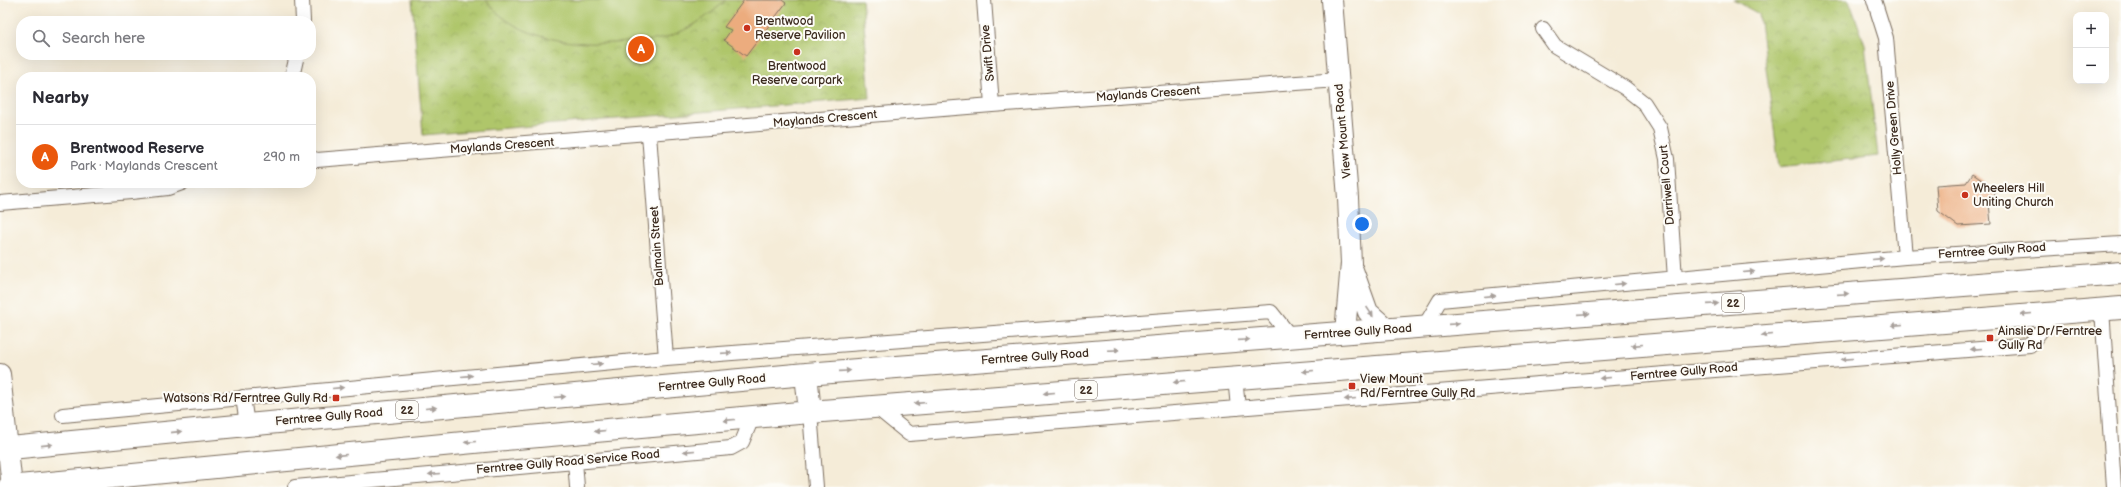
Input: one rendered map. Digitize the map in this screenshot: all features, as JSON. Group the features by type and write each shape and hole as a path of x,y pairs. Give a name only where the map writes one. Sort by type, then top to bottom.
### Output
{"main road":[{"name":"Ferntree Gully Road","path":"4,449 247,425 806,374 2121,273"},
{"path":"2098,275 2111,308"},
{"name":"22","path":"11,487 141,480 476,442 810,412 2111,308"},
{"path":"1346,333 1361,367"},
{"path":"806,374 810,412"}],"street":[{"path":"302,0 303,16"},
{"name":"Swift Drive","path":"984,0 992,105"},
{"name":"View Mount Road","path":"1332,0 1348,198 1350,263 1346,333"},
{"name":"Holly Green Drive","path":"1874,0 1886,38 1905,257"},
{"name":"Darriwell Court","path":"1543,29 1555,46 1625,88 1644,103 1660,128 1667,159 1675,279"},
{"path":"293,72 296,60"},
{"name":"Maylands Crescent","path":"316,160 649,134 992,105 1339,80"},
{"name":"Balmain Street","path":"649,134 666,358"},
{"path":"0,203 168,188"},
{"name":"Ferntree Gully Road","path":"1424,326 1440,300 1905,257 2121,244"},
{"name":"View Mount Road","path":"1350,263 1368,312 1387,329"},
{"path":"2111,308 2114,487"},
{"path":"63,415 666,358 1271,312 1291,337"},
{"name":"Ferntree Gully Road","path":"876,407 910,434 2030,345 2055,312"},
{"path":"0,374 4,449 11,487"},
{"path":"1235,377 1238,408"},
{"path":"243,397 247,425"},
{"path":"810,412 816,487"},
{"name":"Ferntree Gully Road Service Road","path":"295,487 731,448 742,442 752,418"},
{"path":"575,461 577,487"}],"green space":[{"path":"412,0 862,0 870,98 423,135"},
{"path":"486,0 726,0 700,21 665,38 644,41 590,43 551,39 532,33 515,25 499,14"},
{"path":"1733,0 1849,0 1865,44 1878,156 1779,167 1759,14"}],"building":[{"name":"Brentwood Reserve Pavilion","path":"744,0 782,0 786,3 746,56 724,40 731,30 724,27"},
{"path":"1972,174 1997,191 1989,203 1991,224 1958,226 1938,211 1936,185 1966,183"}],"place":[{"name":"Brentwood Reserve Pavilion","path":"747,28"},
{"name":"Brentwood Reserve","path":"641,49"},
{"name":"Brentwood Reserve carpark","path":"797,52"},
{"name":"Wheelers Hill Uniting Church","path":"1965,195"},
{"name":"Ainslie Dr/Ferntree Gully Rd","path":"1990,338"},
{"name":"View Mount Rd/Ferntree Gully Rd","path":"1352,386"},
{"name":"Watsons Rd/Ferntree Gully Rd","path":"336,398"}]}
